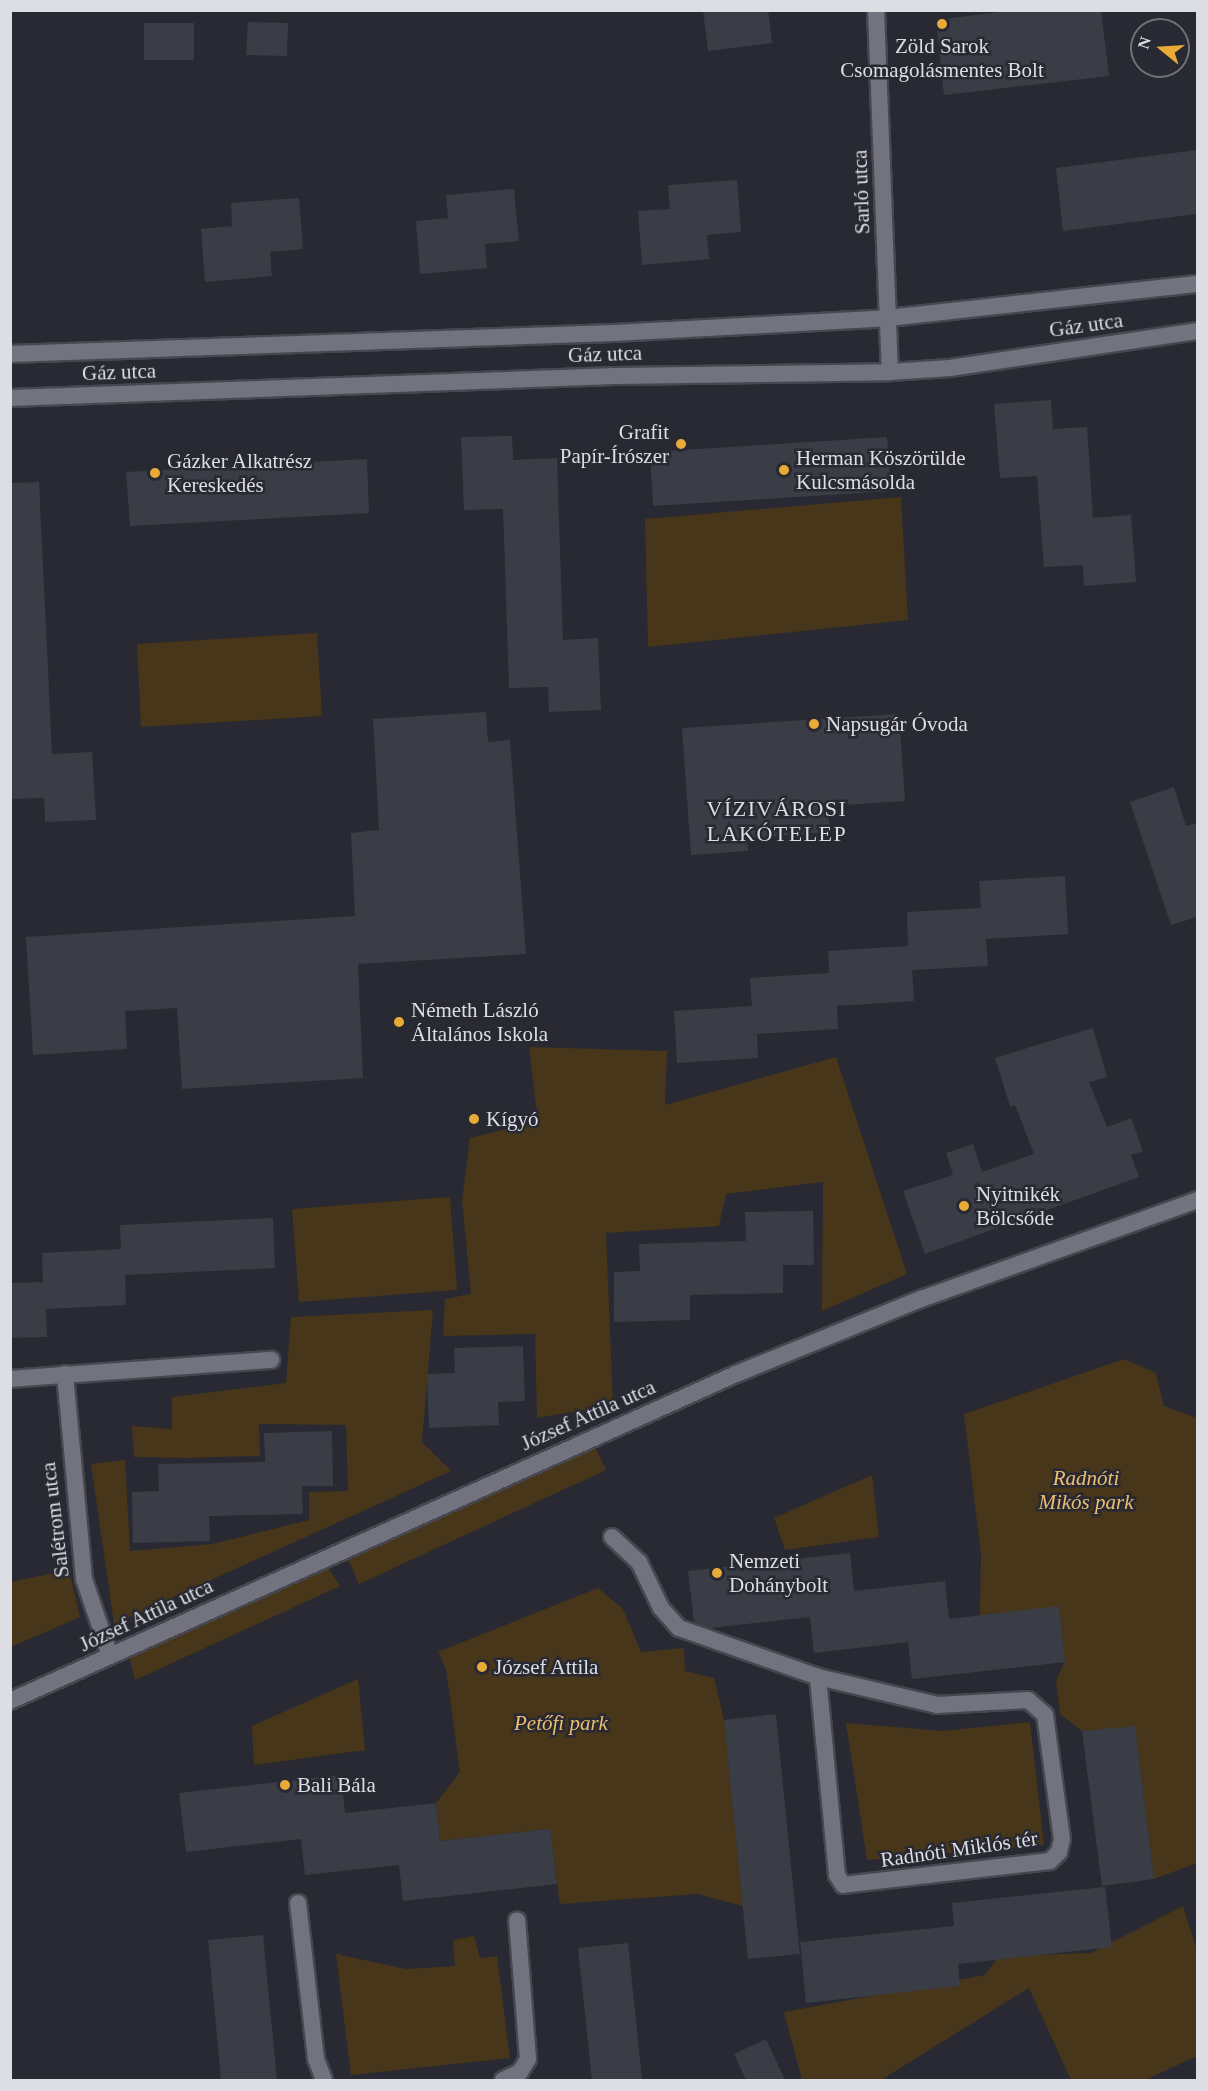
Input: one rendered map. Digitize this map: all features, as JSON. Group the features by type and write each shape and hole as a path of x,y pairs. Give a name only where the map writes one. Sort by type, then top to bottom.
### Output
{"street":[{"name":"Sarló utca","path":"876,10 890,372"},
{"name":"Gáz utca","path":"10,354 614,333 888,318 1197,284"},
{"name":"Gáz utca","path":"10,398 615,376 890,372 950,368 1197,332"},
{"name":"József Attila utca","path":"10,1701 736,1374 932,1295 1197,1200"},
{"path":"10,1379 271,1360"},
{"name":"Salétrom utca","path":"65,1374 84,1578 110,1656"},
{"name":"Radnóti Miklós tér","path":"612,1537 639,1562 661,1608 680,1628 818,1677 937,1705 1029,1700 1045,1715 1062,1839 1059,1852 1050,1861 843,1885 837,1875 818,1677"},
{"path":"298,1903 316,2059 324,2080"},
{"path":"503,2080 520,2072 528,2059 517,1920"}],"green space":[{"path":"901,497 908,620 648,647 645,519"},
{"path":"317,633 322,716 141,727 137,644"},
{"path":"529,1047 667,1051 665,1105 836,1057 907,1274 822,1311 823,1182 726,1194 719,1226 606,1233 613,1405 537,1418 535,1334 443,1336 445,1299 471,1294 462,1200 470,1138 538,1121"},
{"path":"450,1197 457,1290 299,1302 292,1209"},
{"path":"433,1310 422,1442 451,1471 114,1624 91,1464 125,1460 130,1551 213,1544 309,1520 309,1492 348,1491 346,1425 259,1424 260,1456 186,1458 134,1457 132,1426 172,1429 172,1397 286,1383 291,1317"},
{"name":"Radnóti Mikós park","path":"1124,1359 1156,1373 1164,1406 1197,1418 1197,1863 1154,1879 1135,1727 1082,1731 1060,1714 1056,1681 1065,1661 1059,1607 980,1615 981,1554 964,1414"},
{"path":"594,1444 606,1470 359,1584 347,1557"},
{"path":"872,1475 879,1537 785,1550 774,1518"},
{"path":"327,1566 340,1586 135,1680 129,1656"},
{"path":"69,1570 80,1617 11,1647 11,1582"},
{"name":"Petőfi park","path":"598,1588 623,1609 641,1652 684,1648 685,1671 714,1678 724,1720 743,1906 698,1894 560,1904 550,1829 440,1841 436,1803 460,1772 446,1669 438,1652"},
{"path":"358,1679 365,1750 254,1765 252,1726"},
{"path":"1030,1722 1044,1845 867,1860 846,1723 942,1731"},
{"path":"1183,1906 1197,1951 1197,2056 1145,2080 1071,2080 1029,1988 881,2080 802,2080 784,2012 985,1975 999,1956 1091,1953"},
{"path":"474,1936 480,1958 497,1956 510,2058 351,2075 336,1954 406,1969 455,1966 453,1940"}],"building":[{"path":"703,10 768,10 772,43 708,51"},
{"path":"1016,10 1101,10 1109,76 944,95 936,20"},
{"path":"248,22 288,23 287,56 246,55"},
{"path":"144,23 194,23 194,60 144,60"},
{"path":"1197,150 1197,214 1063,231 1056,168"},
{"path":"737,180 741,232 707,235 709,259 642,265 638,211 670,209 668,185"},
{"path":"514,189 519,241 485,244 487,268 420,274 416,221 448,218 446,195"},
{"path":"299,198 303,249 270,252 272,276 205,282 201,229 232,226 231,203"},
{"path":"1051,400 1053,429 1087,427 1093,518 1131,515 1136,582 1084,586 1083,565 1044,567 1037,476 1000,478 994,404"},
{"path":"512,436 513,460 557,458 563,640 598,638 601,710 549,712 548,687 509,688 503,509 464,510 461,437"},
{"path":"887,437 891,491 653,506 650,452"},
{"path":"367,459 369,513 130,526 126,472"},
{"path":"39,482 52,754 92,752 96,820 45,822 44,798 10,799 10,483"},
{"path":"486,712 488,742 510,740 526,954 358,964 363,1078 182,1089 177,1008 125,1011 127,1049 33,1055 26,937 355,916 351,833 379,830 373,719"},
{"path":"899,714 905,801 828,806 830,832 747,838 748,851 691,855 682,728"},
{"path":"1174,787 1186,826 1197,823 1197,917 1171,925 1130,802"},
{"path":"1065,876 1068,934 986,939 988,966 912,970 914,1001 837,1006 838,1029 757,1034 758,1058 677,1063 674,1011 752,1006 750,978 829,973 828,951 908,946 907,912 981,908 979,881"},
{"path":"1093,1028 1107,1077 1089,1082 1107,1127 1131,1118 1143,1151 1131,1155 1139,1177 925,1254 903,1191 953,1175 946,1153 973,1144 982,1172 1034,1154 1015,1105 1010,1106 995,1058"},
{"path":"813,1211 814,1265 783,1265 783,1293 690,1295 690,1320 614,1322 614,1272 640,1271 639,1244 746,1241 745,1212"},
{"path":"273,1218 275,1268 125,1275 126,1305 46,1309 47,1337 10,1338 10,1283 43,1282 42,1253 121,1249 120,1225"},
{"path":"523,1346 525,1401 498,1402 499,1425 429,1428 427,1374 455,1373 454,1348"},
{"path":"332,1431 333,1486 302,1486 303,1514 209,1516 210,1541 133,1543 132,1492 159,1491 158,1464 265,1462 264,1433"},
{"path":"850,1553 854,1591 945,1581 949,1619 1059,1606 1065,1662 912,1679 908,1642 814,1653 810,1617 711,1628 694,1622 688,1571"},
{"path":"776,1714 800,1954 748,1959 724,1720"},
{"path":"1135,1726 1154,1879 1102,1886 1082,1731"},
{"path":"341,1775 345,1813 436,1803 440,1841 550,1829 557,1884 403,1901 399,1865 305,1875 301,1839 186,1852 179,1793"},
{"path":"1105,1887 1112,1947 958,1964 960,1986 806,2003 800,1942 954,1926 952,1903"},
{"path":"263,1935 277,2080 221,2080 208,1940"},
{"path":"628,1943 642,2080 592,2080 578,1948"},
{"path":"766,2039 785,2080 746,2080 734,2054"}],"place":[{"name":"Zöld Sarok Csomagolásmentes Bolt","path":"942,24"},
{"name":"Grafit Papír-Írószer","path":"681,444"},
{"name":"Herman Köszörülde Kulcsmásolda","path":"784,470"},
{"name":"Gázker Alkatrész Kereskedés","path":"155,473"},
{"name":"Napsugár Óvoda","path":"814,724"},
{"name":"Németh László Általános Iskola","path":"399,1022"},
{"name":"Kígyó","path":"474,1119"},
{"name":"Nyitnikék Bölcsőde","path":"964,1206"},
{"name":"Nemzeti Dohánybolt","path":"717,1573"},
{"name":"József Attila","path":"482,1667"},
{"name":"Bali Bála","path":"285,1785"}],"district":[{"name":"VÍZIVÁROSI LAKÓTELEP","path":"777,820"}]}
